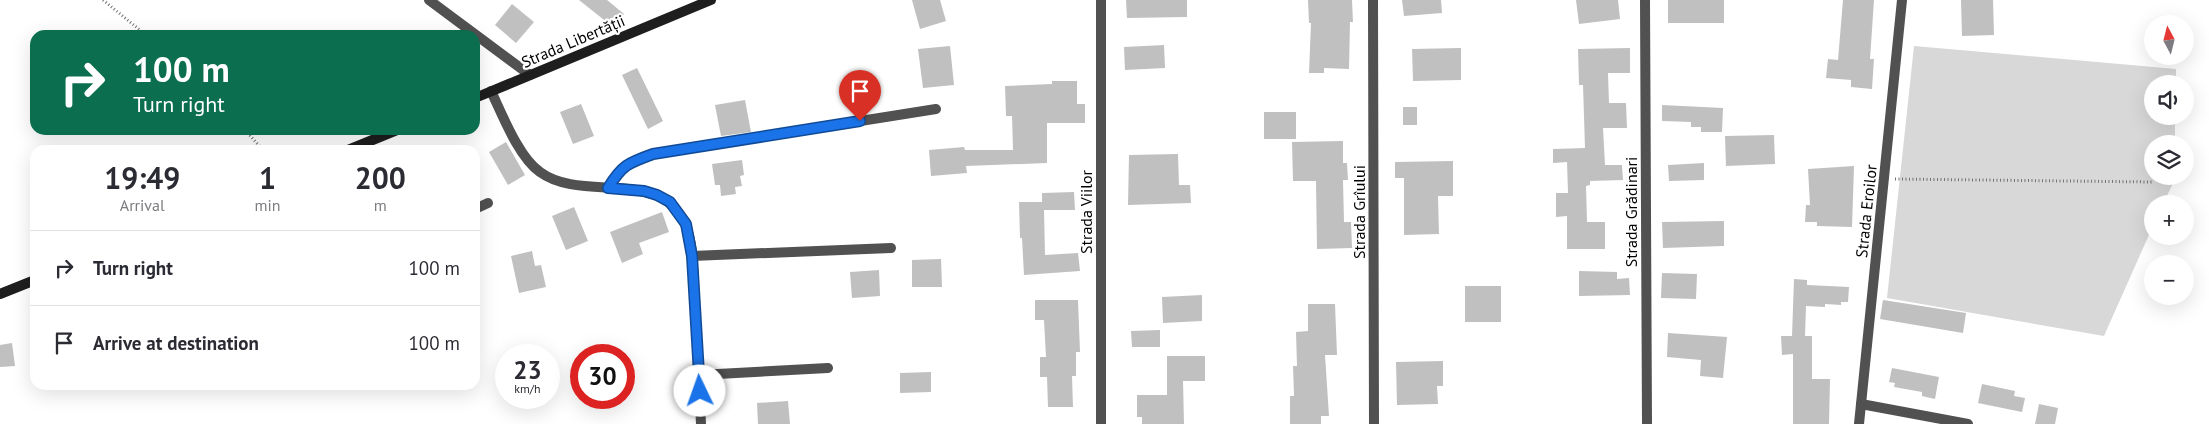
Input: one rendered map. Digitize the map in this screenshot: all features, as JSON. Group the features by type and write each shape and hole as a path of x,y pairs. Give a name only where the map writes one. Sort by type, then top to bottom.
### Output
{"main road":[{"name":"Strada Libertății","path":"480,96 710,0"},
{"path":"360,145 385,135"},
{"path":"0,294 30,282"}],"street":[{"path":"430,0 470,30"},
{"name":"Strada Viilor","path":"1101,0 1101,424"},
{"name":"Strada Grîului","path":"1373,0 1374,424"},
{"name":"Strada Grădinari","path":"1644,0 1647,424"},
{"name":"Strada Eroilor","path":"1859,424 1902,0"},
{"path":"480,38 530,75"},
{"path":"491,91 526,157 538,171 556,182 583,187 644,191 657,195 670,202 686,224 692,256 701,424"},
{"path":"608,188 619,170 632,161 653,154 936,109"},
{"path":"480,207 488,203"},
{"path":"692,256 891,248"},
{"path":"699,375 828,368"},
{"path":"1861,404 1968,424"}],"path":[{"path":"102,0 140,30"},
{"path":"250,135 258,145"},
{"path":"1884,179 2144,182"}],"shaded area":[{"path":"1914,46 2176,69 2176,75 2144,75 2144,125 2175,125 2175,135 2144,135 2144,185 2172,185 2167,195 2144,195 2144,245 2104,336 1887,298"}],"building":[{"path":"579,0 607,0 624,14 613,27"},
{"path":"912,0 940,0 946,21 920,29"},
{"path":"1126,0 1187,0 1187,17 1127,18"},
{"path":"1308,0 1352,0 1353,22 1350,22 1349,69 1324,68 1324,73 1309,73 1311,23 1309,23"},
{"path":"1402,0 1441,0 1442,13 1404,16"},
{"path":"1576,0 1618,0 1620,19 1579,24"},
{"path":"1668,0 1724,0 1724,23 1668,23"},
{"path":"1843,0 1874,0 1870,59 1874,59 1872,89 1851,87 1851,80 1826,78 1828,59 1838,60"},
{"path":"1961,0 1993,0 1994,35 1962,36"},
{"path":"512,4 534,22 516,43 495,25"},
{"path":"1164,45 1165,68 1125,70 1124,47"},
{"path":"950,46 954,85 923,88 918,49"},
{"path":"1461,48 1461,80 1413,81 1412,49"},
{"path":"1630,48 1630,73 1608,73 1609,103 1626,103 1627,128 1603,128 1605,165 1622,165 1623,180 1590,181 1590,185 1586,186 1587,222 1605,222 1605,249 1567,249 1567,216 1556,217 1556,193 1568,193 1567,162 1553,163 1553,149 1585,148 1583,85 1579,85 1578,49"},
{"path":"637,68 663,121 648,129 622,75"},
{"path":"1052,81 1077,81 1077,104 1085,104 1085,123 1047,123 1047,163 966,166 967,173 931,176 929,150 964,147 965,150 1013,150 1012,116 1006,116 1005,86 1052,84"},
{"path":"745,100 751,132 721,136 715,105"},
{"path":"581,104 594,136 573,144 560,112"},
{"path":"1662,105 1723,108 1722,132 1701,132 1701,127 1691,127 1691,122 1662,121"},
{"path":"1403,107 1417,107 1417,125 1403,125"},
{"path":"1264,112 1296,112 1296,139 1264,139"},
{"path":"1774,135 1775,164 1726,166 1725,136"},
{"path":"1343,141 1343,163 1347,163 1348,180 1343,180 1344,222 1351,222 1352,248 1317,249 1316,181 1293,181 1292,142"},
{"path":"506,142 525,175 508,185 489,152"},
{"path":"1178,154 1179,185 1190,185 1191,203 1128,205 1129,155"},
{"path":"742,160 744,175 740,176 742,186 735,187 736,194 721,196 720,185 715,185 712,164"},
{"path":"1453,161 1453,196 1438,196 1439,234 1404,235 1404,178 1395,178 1395,162"},
{"path":"1704,163 1704,180 1669,181 1668,165"},
{"path":"1854,166 1852,227 1817,226 1817,222 1805,222 1806,205 1810,205 1808,169"},
{"path":"1074,192 1075,210 1044,210 1045,255 1078,253 1080,271 1024,275 1019,202 1042,202 1042,193"},
{"path":"574,207 588,241 566,250 552,216"},
{"path":"662,212 669,232 639,243 643,254 622,263 610,232"},
{"path":"1724,221 1724,246 1663,248 1662,222"},
{"path":"532,251 535,266 541,265 546,287 519,293 511,256"},
{"path":"941,259 942,287 912,287 912,260"},
{"path":"879,270 880,296 852,298 850,272"},
{"path":"1579,271 1617,272 1617,279 1629,278 1630,295 1579,296"},
{"path":"1662,273 1697,274 1696,299 1661,298"},
{"path":"1794,279 1807,280 1807,285 1849,287 1848,302 1841,302 1841,305 1825,304 1825,307 1806,306 1805,336 1812,336 1812,379 1830,379 1829,424 1793,424 1793,354 1782,355 1781,336 1792,336"},
{"path":"1465,286 1501,286 1501,322 1465,322"},
{"path":"1202,295 1202,321 1163,323 1162,297"},
{"path":"1035,300 1078,300 1080,352 1076,352 1076,376 1072,376 1073,407 1048,407 1047,377 1040,377 1040,357 1046,357 1044,320 1035,320"},
{"path":"1883,300 1966,313 1963,333 1880,319"},
{"path":"1308,304 1335,304 1337,355 1325,355 1329,416 1321,416 1321,424 1290,424 1290,396 1294,396 1293,366 1297,366 1296,332 1308,331"},
{"path":"1160,330 1160,347 1132,347 1131,331"},
{"path":"1668,333 1727,337 1723,378 1700,376 1701,360 1667,357"},
{"path":"12,343 15,366 0,367 0,345"},
{"path":"1167,356 1205,356 1205,381 1183,381 1184,424 1142,424 1142,417 1137,417 1137,395 1167,395"},
{"path":"1443,361 1443,386 1437,386 1438,404 1397,405 1396,362"},
{"path":"1892,368 1939,377 1935,399 1922,396 1922,392 1894,387 1895,383 1889,382"},
{"path":"931,372 931,392 900,393 900,373"},
{"path":"1982,384 2015,391 2014,396 2025,398 2022,412 1978,403"},
{"path":"788,401 790,424 758,424 757,403"},
{"path":"2039,404 2058,408 2055,424 2035,424"}],"route":[{"path":"700,391 692,256 686,224 670,202 657,195 644,191 608,188 619,170 632,161 653,154 860,121"}]}
